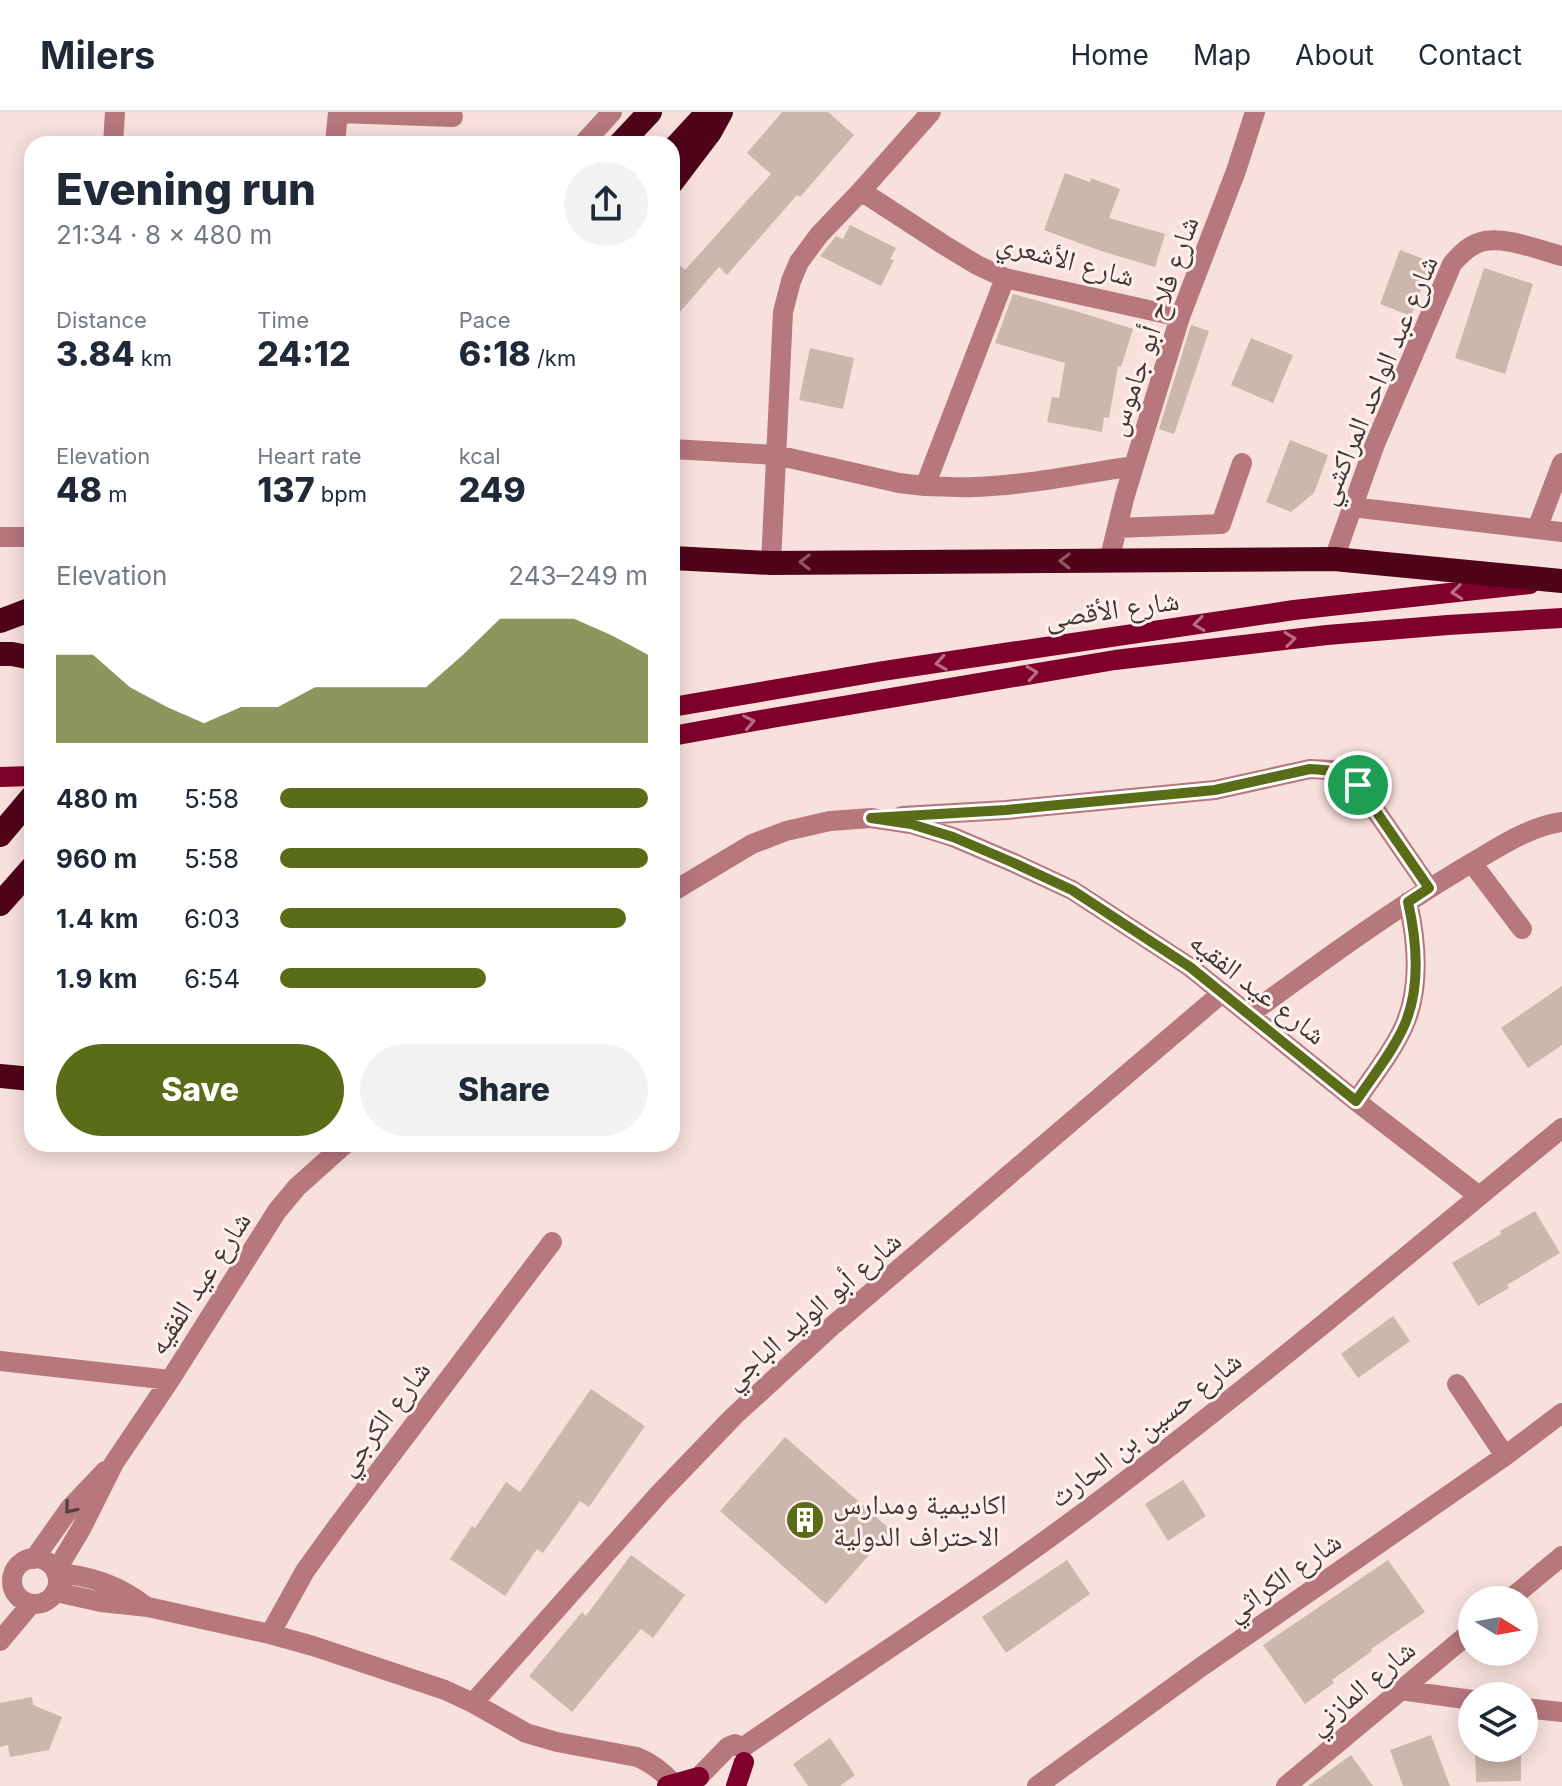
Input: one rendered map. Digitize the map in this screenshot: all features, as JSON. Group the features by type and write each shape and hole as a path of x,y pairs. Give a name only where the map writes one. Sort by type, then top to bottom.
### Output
{"highway":[{"path":"628,136 650,112"},
{"path":"680,142 708,112"},
{"path":"680,171 721,112"},
{"path":"680,558 771,563 1334,559 1562,581"},
{"path":"0,621 24,612"},
{"path":"0,654 24,656"},
{"path":"0,835 24,806"},
{"path":"0,904 24,877"},
{"path":"0,1076 24,1078"}],"main road":[{"name":"شارع الأقصى","path":"680,706 883,671 1278,612 1562,581"},
{"name":"شارع الأقصى","path":"680,735 1115,660 1327,635 1562,618"},
{"path":"0,777 24,776"},
{"path":"0,807 24,806"},
{"path":"736,1786 743,1755"}],"street":[{"path":"114,136 115,112"},
{"path":"336,136 338,112 453,117"},
{"path":"590,136 612,112"},
{"path":"771,563 783,312 791,281 799,262 819,235 931,112"},
{"name":"شارع فلاح أبو جاموس","path":"1109,561 1125,495 1180,317 1236,171 1255,112"},
{"name":"شارع الأشعري","path":"861,191 977,265 1005,278 1180,317"},
{"name":"شارع عبد الواحد المراكشي","path":"1334,559 1375,444 1452,264 1470,247 1490,240 1562,256"},
{"path":"925,486 1005,278"},
{"path":"680,449 776,455 899,483 972,488 1134,466"},
{"path":"1117,528 1221,524 1242,463"},
{"path":"1537,529 1562,463"},
{"path":"1352,507 1562,532"},
{"path":"0,537 24,537"},
{"path":"871,818 1006,810 1178,794 1215,790 1310,769 1332,770 1345,774 1358,785 1429,888"},
{"name":"شارع عيد الفقيه","path":"680,887 752,844 786,831 830,821 871,818 911,824 953,837 1072,890 1168,952 1479,1196"},
{"path":"1250,1014 1429,888 1527,831 1562,822"},
{"path":"1472,863 1522,929"},
{"path":"1356,1101 1404,1027 1413,999 1415,931 1408,902"},
{"name":"شارع أبو الوليد الباجي","path":"473,1703 659,1494 734,1416 831,1327 1222,993"},
{"name":"شارع حسين بن الحارث","path":"722,1786 743,1755 1087,1510 1194,1429 1562,1128"},
{"name":"شارع عيد الفقيه","path":"56,1578 114,1463 277,1211 297,1187 336,1152"},
{"name":"شارع الكرجي","path":"270,1634 305,1571 552,1242"},
{"path":"0,1361 170,1380"},
{"path":"1457,1384 1505,1456"},
{"name":"شارع الكراثي","path":"1037,1786 1562,1413"},
{"name":"شارع عيد الفقيه","path":"34,1559 70,1508 114,1463"},
{"path":"1526,1586 1562,1556"},
{"path":"0,1608 9,1579 19,1564 34,1559 46,1561 56,1578 101,1602 148,1607 270,1634 368,1663 445,1690 526,1733 637,1757 682,1783"},
{"path":"9,1579 19,1597 31,1604 46,1602 56,1578"},
{"path":"0,1641 31,1604"},
{"name":"شارع المازني","path":"1286,1786 1458,1642"},
{"path":"1400,1690 1458,1698"},
{"path":"1538,1709 1562,1712"},
{"name":"شارع حسين بن الحارث","path":"682,1783 728,1747 735,1744 743,1755"}],"building":[{"path":"782,112 828,112 854,135 727,275 719,267 680,312 680,265 685,270 771,174 747,153"},
{"path":"1065,173 1090,182 1091,178 1120,189 1109,218 1165,234 1155,267 1044,230"},
{"path":"850,225 896,248 890,259 894,260 881,286 820,256 836,236 843,239"},
{"path":"1400,250 1431,262 1411,316 1380,304"},
{"path":"1484,268 1533,284 1505,374 1455,358"},
{"path":"1013,294 1133,329 1121,367 1118,366 1109,418 1104,417 1102,432 1047,422 1052,397 1059,398 1065,363 995,343"},
{"path":"1191,325 1209,331 1174,434 1159,429"},
{"path":"1251,338 1293,355 1273,403 1231,385"},
{"path":"810,348 854,358 843,409 799,400"},
{"path":"1290,440 1328,455 1314,493 1291,512 1266,502"},
{"path":"1562,986 1562,1045 1528,1068 1501,1028"},
{"path":"1535,1211 1560,1253 1478,1306 1452,1263"},
{"path":"1393,1316 1410,1341 1358,1378 1341,1354"},
{"path":"591,1389 645,1426 589,1507 580,1501 543,1553 537,1549 505,1596 450,1559 506,1482 520,1492"},
{"name":"اكاديمية ومدارس الاحتراف الدولية","path":"785,1437 891,1530 826,1604 720,1511"},
{"path":"1183,1480 1206,1516 1168,1541 1145,1504"},
{"path":"631,1555 685,1595 653,1638 641,1629 572,1712 529,1676 582,1612 586,1616"},
{"path":"1067,1560 1090,1594 1006,1653 982,1617"},
{"path":"1388,1560 1425,1612 1371,1649 1332,1680 1334,1683 1305,1704 1263,1645"},
{"path":"32,1697 33,1705 62,1717 49,1750 10,1757 8,1745 0,1747 0,1703"},
{"path":"1431,1735 1450,1786 1403,1786 1390,1750"},
{"path":"830,1738 855,1775 840,1786 808,1786 793,1764"},
{"path":"1351,1755 1373,1786 1308,1786"},
{"path":"1475,1762 1521,1762 1521,1781 1476,1782"}],"place":[{"name":"اكاديمية ومدارس الاحتراف الدولية","path":"805,1520"}],"route":[{"path":"1310,769 1345,774 1358,785 1429,888 1408,902 1415,931 1415,972 1413,999 1404,1027 1356,1101 1190,967 1072,890 953,837 911,824 871,818 1006,810 1215,790 1310,769"}]}
